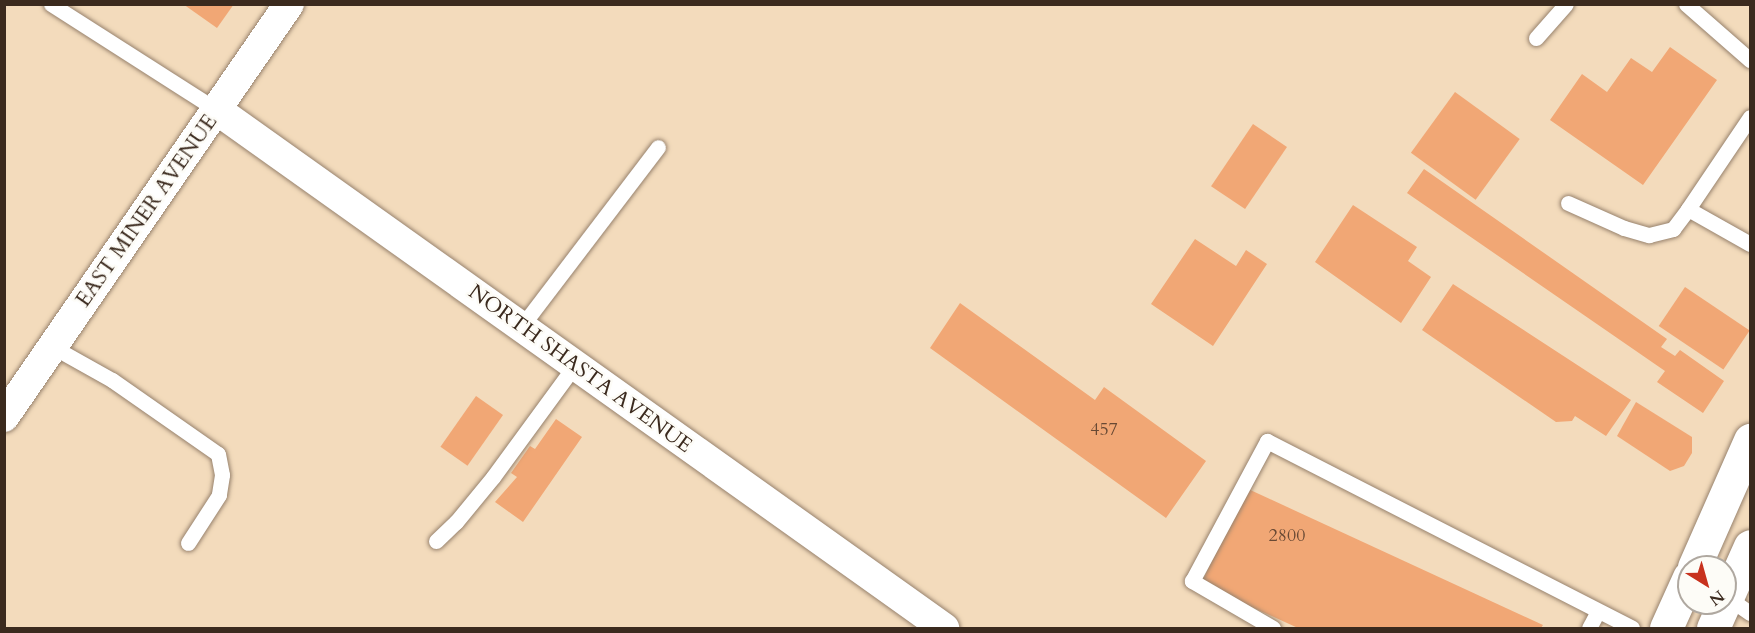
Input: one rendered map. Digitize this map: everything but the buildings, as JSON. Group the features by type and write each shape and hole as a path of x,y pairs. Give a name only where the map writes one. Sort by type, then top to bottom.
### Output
{"main road":[{"path":"1699,555 1750,440"},
{"path":"1737,588 1750,546"},
{"path":"1666,628 1677,604"},
{"path":"1713,628 1723,615"}],"street":[{"name":"EAST MINER AVENUE","path":"4,417 289,4"},
{"name":"NORTH SHASTA AVENUE","path":"217,110 944,628"}],"lane":[{"path":"51,4 217,110"},
{"path":"1536,38 1566,4"},
{"path":"1686,4 1750,60"},
{"path":"1568,203 1624,228 1649,235 1673,229 1750,117"},
{"path":"521,327 658,147"},
{"path":"1688,209 1750,244"},
{"path":"53,347 112,380 218,454 222,475 219,495 188,543"},
{"path":"436,541 493,477 575,365"},
{"path":"1273,628 1192,581 1267,441 1597,613 1632,628"},
{"path":"1589,628 1597,613"}]}
